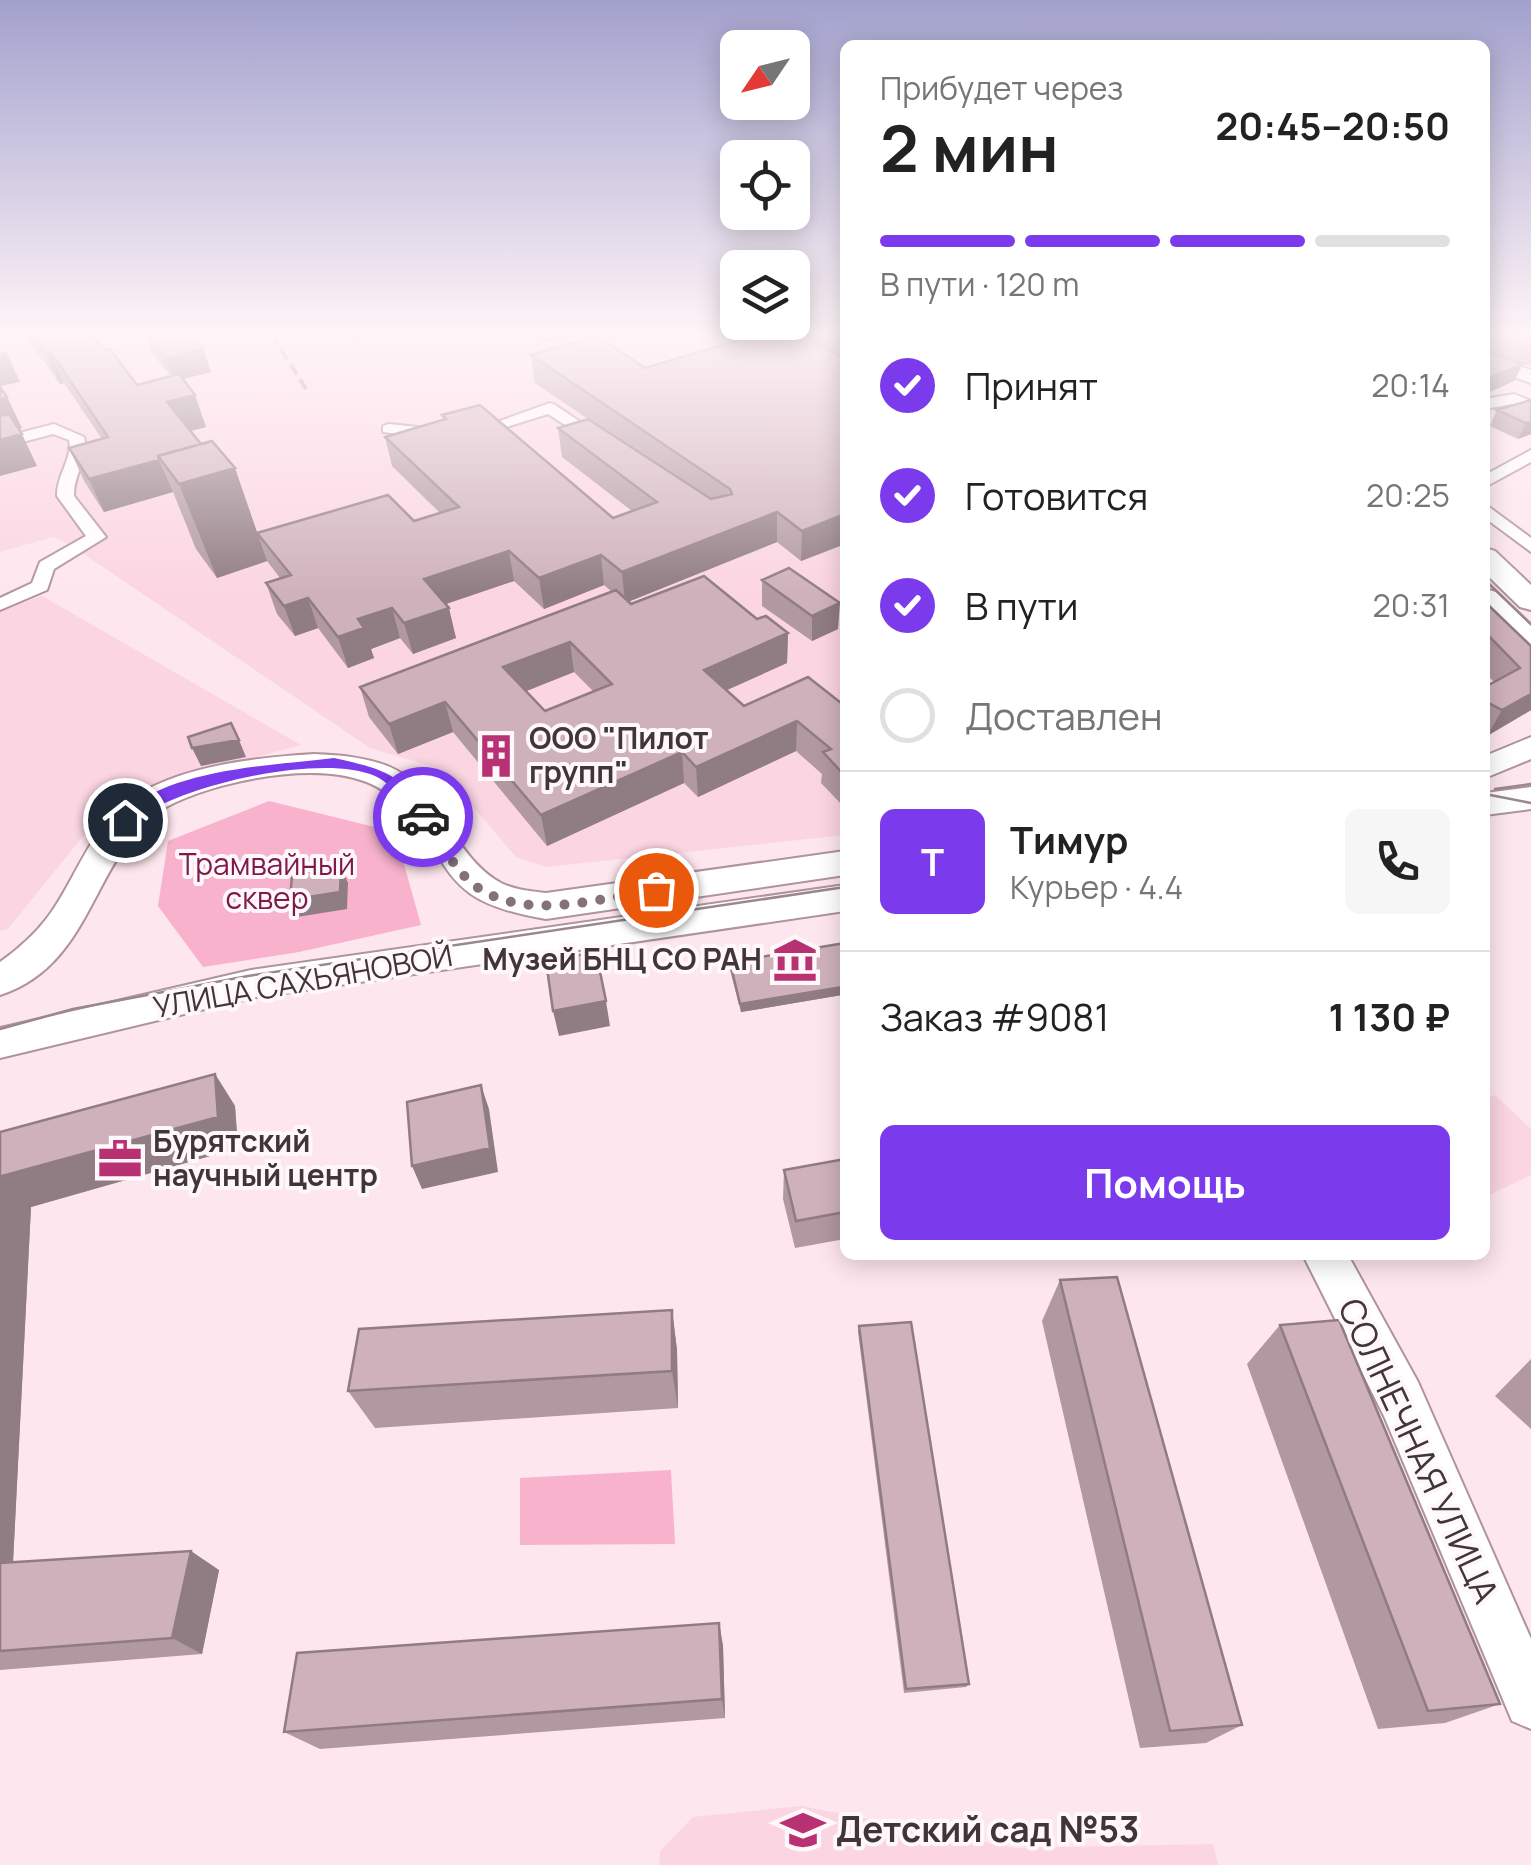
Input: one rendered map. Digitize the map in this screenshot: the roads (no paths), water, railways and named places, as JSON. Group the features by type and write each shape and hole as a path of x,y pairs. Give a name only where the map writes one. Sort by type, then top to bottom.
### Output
{"main road":[{"path":"1490,562 1531,601"},
{"path":"1490,603 1531,644"},
{"path":"1490,764 1531,748"},
{"path":"0,980 44,945 72,915 107,845 125,820 144,804 207,779 302,764 334,762 379,772 402,788 472,883 516,904 546,906 840,863"},
{"path":"1490,765 1530,797"},
{"path":"1490,803 1530,797"},
{"name":"УЛИЦА САХЬЯНОВОЙ","path":"0,1043 250,984 840,899"},
{"name":"СОЛНЕЧНАЯ УЛИЦА","path":"1328,1260 1402,1399 1531,1702"}],"street":[{"path":"494,429 515,421"},
{"path":"570,421 617,452"},
{"path":"389,429 432,434 462,430"},
{"path":"0,443 54,430 76,437 79,447 62,487 65,497 97,537 46,566 40,586 0,604"},
{"path":"1490,479 1531,455"},
{"path":"1490,512 1531,547"}],"tram line":[{"path":"1490,585 1531,624"},
{"path":"1495,789 1531,784"},
{"path":"1490,795 1531,803"},
{"path":"0,1029 73,1009 248,976 840,888"}],"place":[{"name":"ООО \"Пилот групп\"","path":"496,756"},
{"name":"Музей БНЦ СО РАН","path":"795,960"},
{"name":"Бурятский научный центр","path":"120,1159"},
{"name":"Детский сад №53","path":"803,1830"}],"park label":[{"name":"Трамвайный сквер","path":"267,882"}]}
